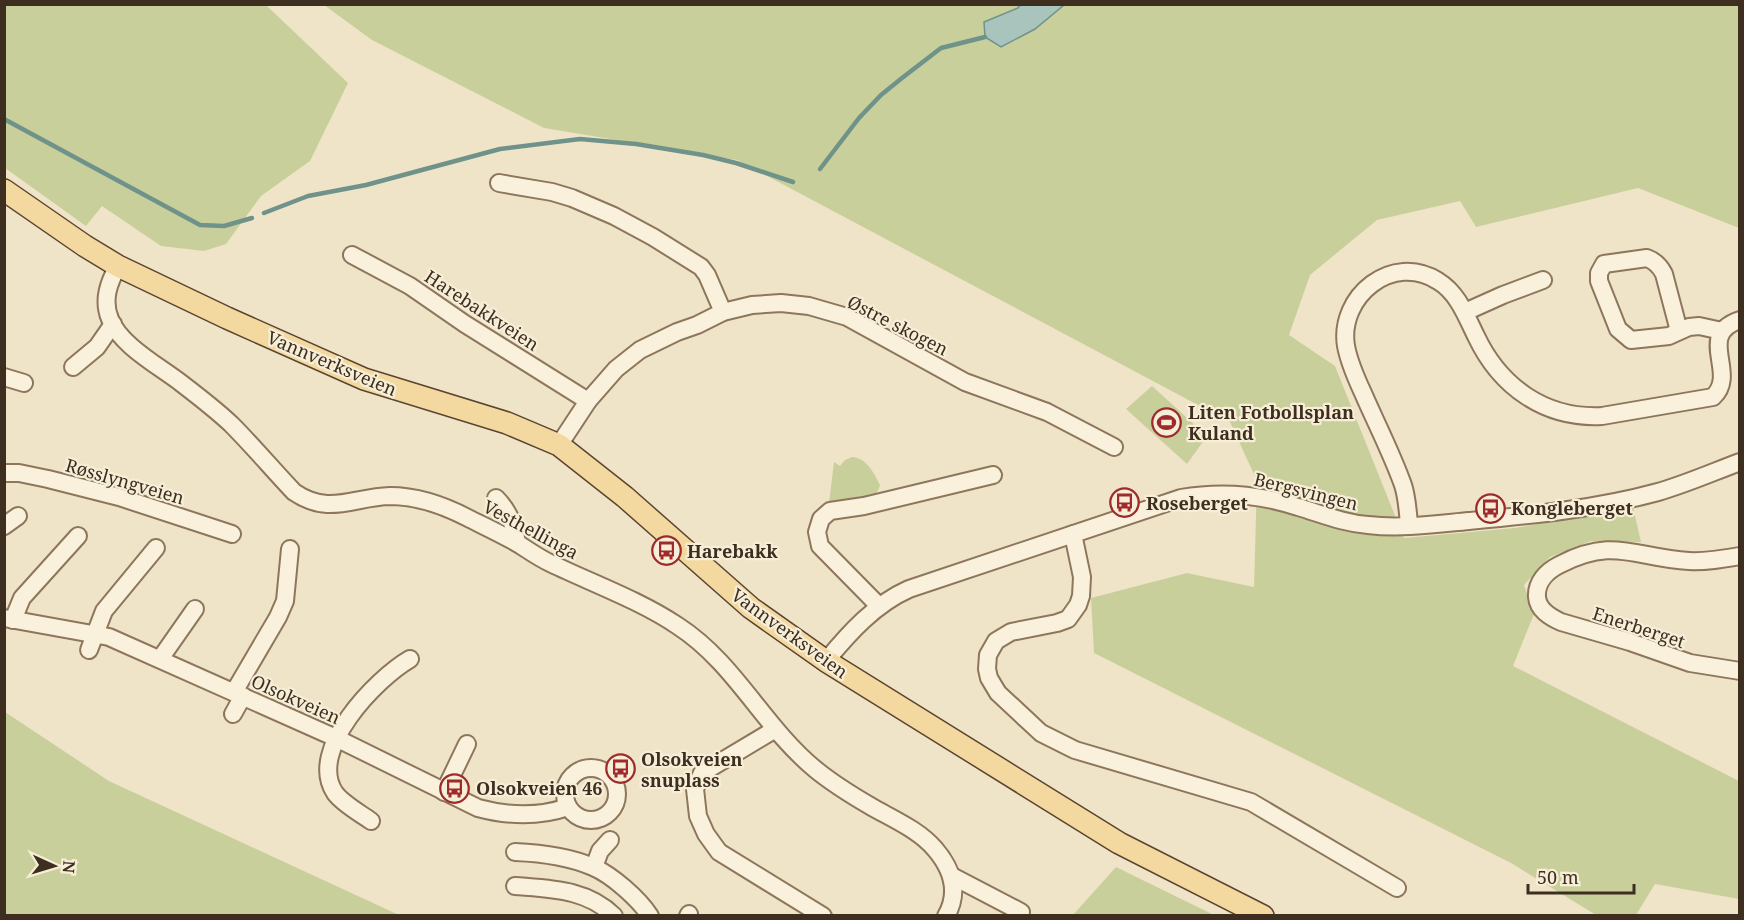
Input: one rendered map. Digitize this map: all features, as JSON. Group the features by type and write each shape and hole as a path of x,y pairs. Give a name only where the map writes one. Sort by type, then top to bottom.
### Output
{"main road":[{"name":"Vannverksveien","path":"4,190 118,266 227,318 364,380 507,423 559,445 625,497 750,608 826,661 1119,843 1263,915"}],"street":[{"path":"499,183 552,192 572,198 614,216 663,243 701,267 707,275 723,312"},
{"name":"Harebakkveien","path":"352,255 410,286 465,324 588,401"},
{"path":"1679,331 1664,274 1653,260 1647,258 1604,264 1599,273 1599,281 1621,333 1631,340 1669,336 1699,326 1722,331"},
{"path":"73,367 97,346 113,324 106,302 111,280 118,266"},
{"path":"1410,525 1403,486 1349,358 1345,332 1347,320 1356,301 1367,287 1382,278 1406,272 1425,275 1440,281 1450,290 1465,312 1490,363 1520,393 1558,412 1587,417 1713,397 1721,383 1718,342 1722,331 1740,320"},
{"path":"1465,312 1543,280"},
{"name":"Østre skogen","path":"559,445 588,401 616,369 640,350 723,312 752,305 781,303 809,306 847,317 965,382 1047,412 1114,447"},
{"name":"Vesthellinga","path":"113,324 126,341 183,384 232,426 272,470 294,492 306,500 328,505 388,496 412,499 456,512 517,543 548,562 678,625 715,654 774,730 816,770 928,842 952,876"},
{"path":"4,377 24,383"},
{"name":"Bergsvingen","path":"826,661 879,606 909,589 1181,498 1210,494 1261,497 1301,507 1331,518 1361,525 1384,527 1520,516 1609,504 1675,486 1740,462"},
{"name":"Røsslyngveien","path":"4,473 48,479 119,497 232,534"},
{"path":"879,606 820,546 817,532 821,519 830,511 864,506 993,475"},
{"path":"496,498 505,507 514,526 517,543"},
{"path":"1073,534 1082,577 1082,596 1078,605 1068,619 1011,632 996,641 988,655 987,669 989,678 998,693 1041,733 1058,742 1075,750 1251,802 1397,888"},
{"path":"9,619 22,598 78,536"},
{"path":"92,642 104,611 156,548"},
{"path":"233,714 238,694 285,601 290,549"},
{"name":"Enerberget","path":"1740,556 1701,562 1663,558 1620,549 1592,551 1566,561 1549,572 1539,584 1537,601 1544,612 1561,622 1630,642 1689,663 1740,671"},
{"path":"160,659 195,609"},
{"name":"Olsokveien","path":"9,619 92,642 110,637 336,738 478,808 494,812 537,814 568,807"},
{"path":"371,821 339,798 330,784 329,758 336,738 361,700 388,674 410,658"},
{"path":"774,730 702,773 695,789 698,816 706,834 719,852 823,915"},
{"path":"444,792 467,744"},
{"path":"594,867 600,851 610,840"},
{"path":"515,852 543,855 594,867 636,899 650,915"},
{"path":"952,876 1022,912"},
{"path":"946,915 954,894 952,876"},
{"path":"515,886 577,894 592,899 614,915"}],"green space":[{"path":"4,5 266,5 348,83 310,161 261,196 226,244 204,251 161,246 102,206 86,226 5,168"},
{"path":"324,5 1739,5 1739,228 1638,188 1476,227 1460,201 1377,220 1310,275 1289,335 1335,366 1404,538 1515,528 1633,507 1641,542 1591,541 1550,557 1524,585 1534,614 1513,666 1739,781 1739,899 1655,884 1636,915 1596,915 1511,863 1094,653 1091,598 1187,573 1254,587 1257,481 1230,422 737,160 544,128 372,40"},
{"name":"Liten Fotbollsplan Kuland","path":"1152,386 1207,436 1187,464 1126,409"},
{"path":"852,457 862,460 872,471 880,485 877,492 872,497 859,502 829,503 834,462 840,466"},
{"path":"5,712 109,781 399,915 5,915"},
{"path":"1116,867 1214,915 1073,915"}],"water":[{"path":"1020,5 1064,5 1035,29 1001,47 985,37 984,22 1018,8"}],"waterway":[{"path":"820,169 859,118 881,95 902,78 941,48 985,37"},
{"path":"4,119 200,225 224,226 252,218"},
{"path":"264,213 308,196 366,185 500,149 580,139 636,144 703,155 736,163 793,182"}],"place":[{"name":"Liten Fotbollsplan Kuland","path":"1167,422"},
{"name":"Roseberget","path":"1125,503"},
{"name":"Kongleberget","path":"1490,508"},
{"name":"Harebakk","path":"666,551"},
{"name":"Olsokveien snuplass","path":"620,769"},
{"name":"Olsokveien 46","path":"455,788"}]}
